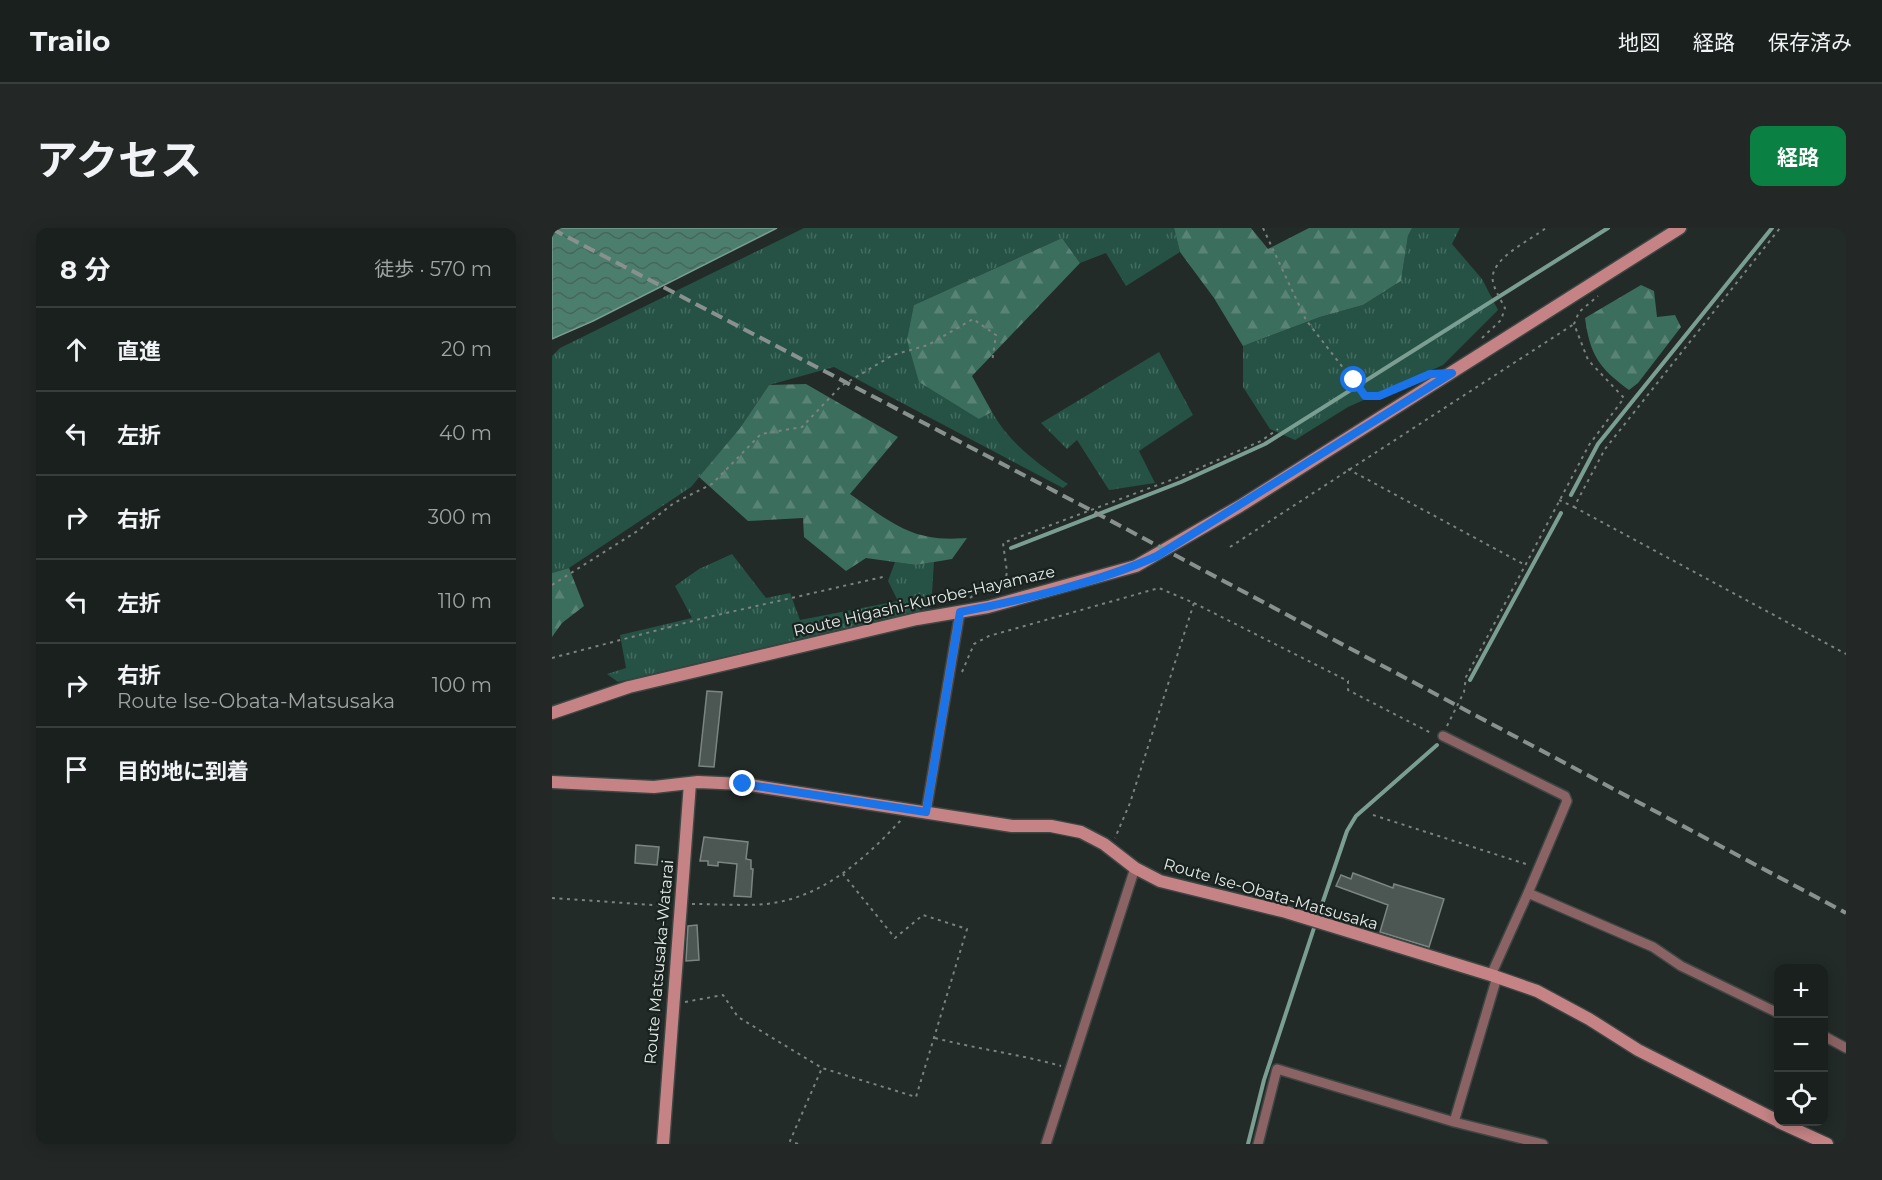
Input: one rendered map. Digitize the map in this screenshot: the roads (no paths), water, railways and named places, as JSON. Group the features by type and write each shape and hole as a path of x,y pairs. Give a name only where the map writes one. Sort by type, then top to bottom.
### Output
{"main road":[{"name":"Route Higashi-Kurobe-Hayamaze","path":"552,713 664,678 917,619 960,612 1114,572 1157,556 1680,228"},
{"name":"Route Ise-Obata-Matsusaka","path":"552,782 654,787 690,783 765,787 1012,826 1062,828 1086,835 1136,868 1177,886 1286,912 1494,976 1561,1003 1638,1050 1774,1118"},
{"name":"Route Matsusaka-Watarai","path":"663,1144 690,783"},
{"name":"Route Ise-Obata-Matsusaka","path":"1789,1126 1827,1144"}],"street":[{"path":"926,812 960,612"},
{"path":"1443,736 1565,796 1565,807 1537,867 1494,976 1454,1122"},
{"path":"1046,1144 1136,868"},
{"path":"1528,892 1653,947 1680,966 1774,1011"},
{"path":"1828,1038 1846,1048"},
{"path":"1258,1144 1277,1069 1454,1122 1543,1144"}],"water":[{"path":"552,228 777,228 593,321 552,339"}],"waterway":[{"path":"1011,548 1181,482 1265,444 1608,228"},
{"path":"1571,495 1598,444 1772,228"},
{"path":"1470,680 1561,513"},
{"path":"1318,916 1347,831 1356,816 1437,745"},
{"path":"1248,1144 1264,1080 1314,928"}],"railway":[{"path":"552,229 1083,506 1846,913"}]}
